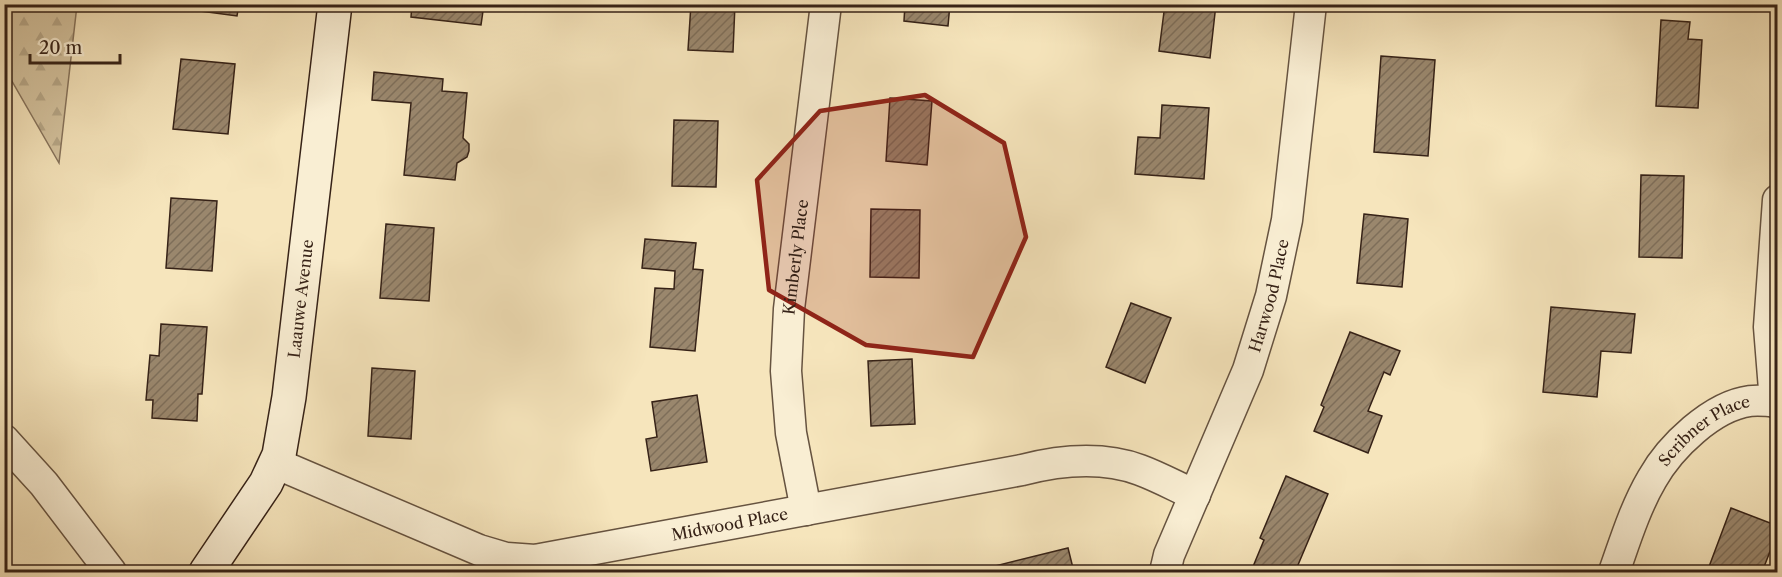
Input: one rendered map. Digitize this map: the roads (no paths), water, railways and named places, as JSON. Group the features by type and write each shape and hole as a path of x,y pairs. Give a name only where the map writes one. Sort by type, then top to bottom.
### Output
{"street":[{"name":"Laauwe Avenue","path":"206,573 266,483 279,455 289,397 335,4"},
{"name":"Kimberly Place","path":"806,510 790,433 786,371 789,309 826,4"},
{"name":"Harwood Place","path":"1165,573 1169,555 1248,370 1271,296 1287,220 1311,4"},
{"name":"Scribner Place","path":"1614,573 1652,479 1670,453 1695,428 1723,410 1749,401 1776,402 1769,327 1778,200"},
{"path":"4,440 44,484 111,573"},
{"name":"Midwood Place","path":"276,463 479,550 506,558 535,560 1043,465 1075,461 1108,462 1139,470 1195,495"}]}
